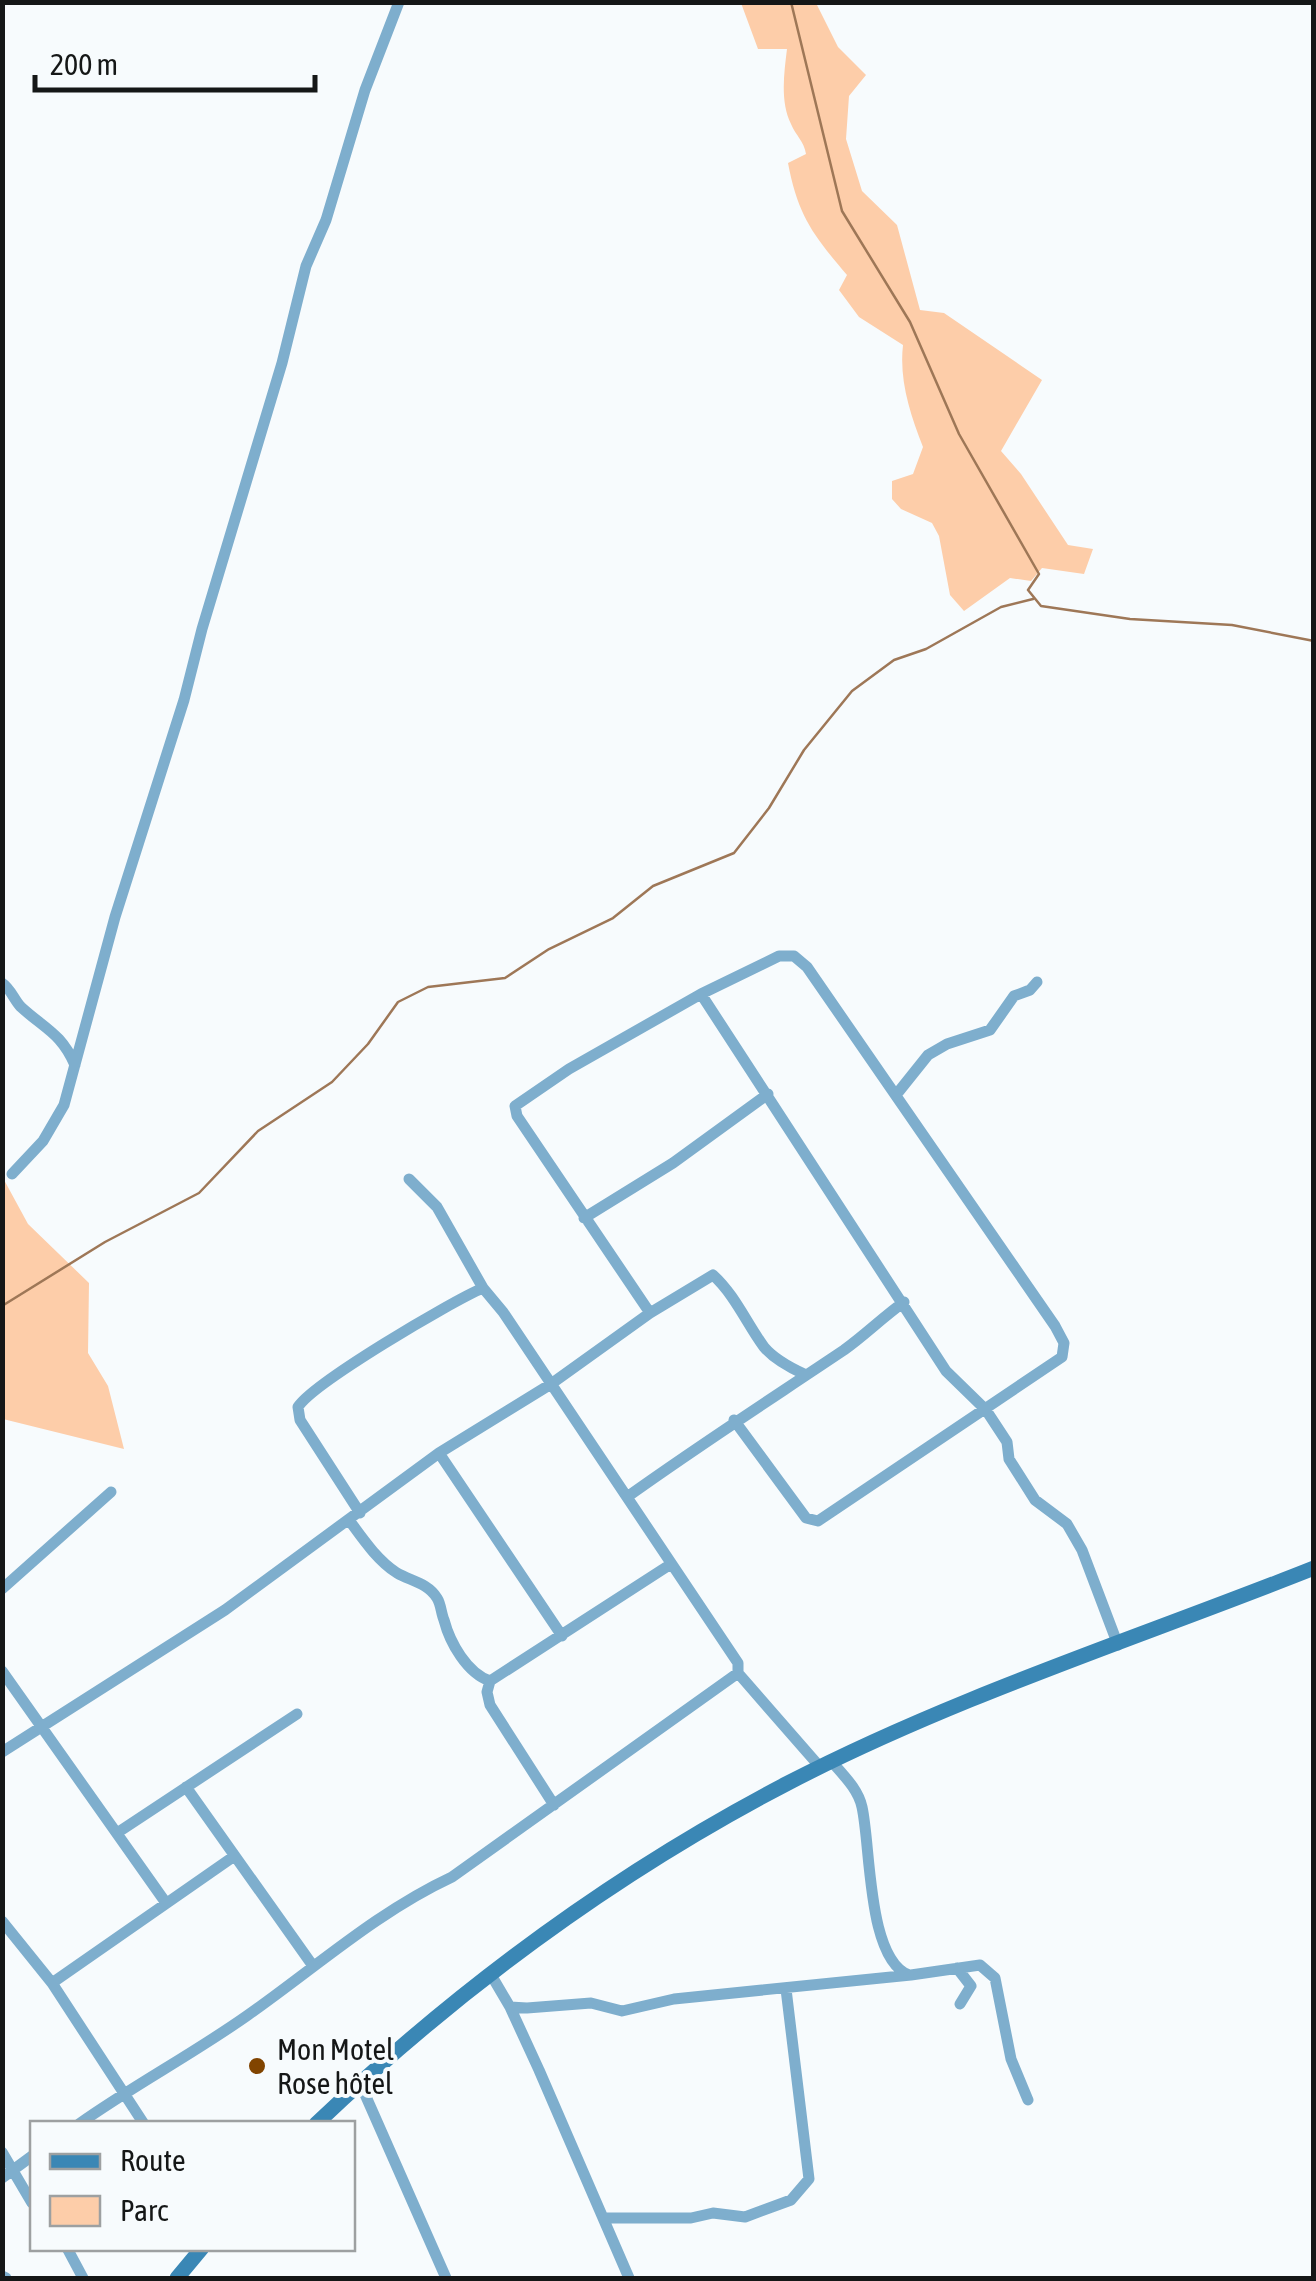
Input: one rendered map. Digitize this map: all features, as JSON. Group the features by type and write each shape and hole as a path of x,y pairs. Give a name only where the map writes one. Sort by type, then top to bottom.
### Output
{"main road":[{"path":"319,2121 490,1973 635,1872 742,1808 923,1719 1314,1568"},
{"path":"178,2278 200,2251"}],"street":[{"path":"12,1174 60,1116 115,917 187,690 282,363 306,266 326,220 365,90 399,2"},
{"path":"650,1314 517,1116 515,1106 569,1068 701,994 779,956 794,956 807,967 1064,1343 1062,1357 818,1521 806,1518 734,1420"},
{"path":"896,1095 928,1054 990,1030 1014,996 1038,982"},
{"path":"2,983 19,1006 54,1031 75,1065"},
{"path":"701,994 946,1371 986,1410 1006,1442 1009,1459 1035,1500 1067,1524 1082,1550 1118,1644"},
{"path":"584,1218 674,1163 768,1094"},
{"path":"409,1179 437,1207 483,1288 738,1663 738,1673 826,1765 854,1788 862,1806 873,1891 887,1957 911,1976"},
{"path":"2,1752 225,1610 439,1453 551,1384 713,1275 724,1285 764,1348 804,1374"},
{"path":"483,1288 339,1373 298,1407 300,1420 372,1551 428,1588 438,1599 456,1649 490,1682"},
{"path":"626,1497 734,1420 764,1405 867,1334 904,1302"},
{"path":"439,1453 562,1636"},
{"path":"2,1588 112,1492"},
{"path":"554,1806 490,1705 490,1682 672,1564"},
{"path":"2,1670 166,1903"},
{"path":"83,2121 123,2092 213,2040 423,1891 452,1877 738,1673"},
{"path":"117,1833 297,1714"},
{"path":"186,1787 313,1966"},
{"path":"52,1983 233,1857"},
{"path":"2,1921 52,1983 142,2121"},
{"path":"866,1980 887,1957"},
{"path":"510,2006 591,2003 622,2012 674,1999 911,1976 980,1965 995,1978 1011,2058 1028,2100"},
{"path":"957,1968 971,1986 960,2004"},
{"path":"490,1973 510,2006 629,2278"},
{"path":"604,2218 691,2218 713,2213 746,2217 780,2207 805,2187 808,2166 786,1988"},
{"path":"360,2082 446,2278"},
{"path":"2,2152 30,2199"},
{"path":"2,2178 30,2158"},
{"path":"69,2251 84,2278"}],"green space":[{"path":"741,3 816,3 838,47 866,75 849,96 846,139 862,191 897,225 920,310 944,313 1042,380 1001,451 1068,545 1093,549 1084,574 1042,568 1031,581 1010,578 964,611 950,595 939,536 932,523 901,509 892,499 892,481 913,474 923,447 907,397 903,345 859,317 839,290 847,275 808,224 788,163 806,154 785,106 787,49 758,49"},
{"path":"3,1178 28,1224 89,1283 88,1353 108,1386 124,1449 3,1419"}],"waterway":[{"path":"791,2 842,211 910,322 959,434 1039,574 1028,590 1041,606 1130,619 1232,625 1314,641"},
{"path":"2,1306 105,1242 199,1193 258,1131 332,1082 368,1044 398,1002 428,987 505,978 549,949 613,918 653,886 734,853 769,808 804,750 852,691 894,660 926,649 1001,607 1033,599"}],"place":[{"name":"Mon Motel Rose hôtel","path":"257,2066"}]}
